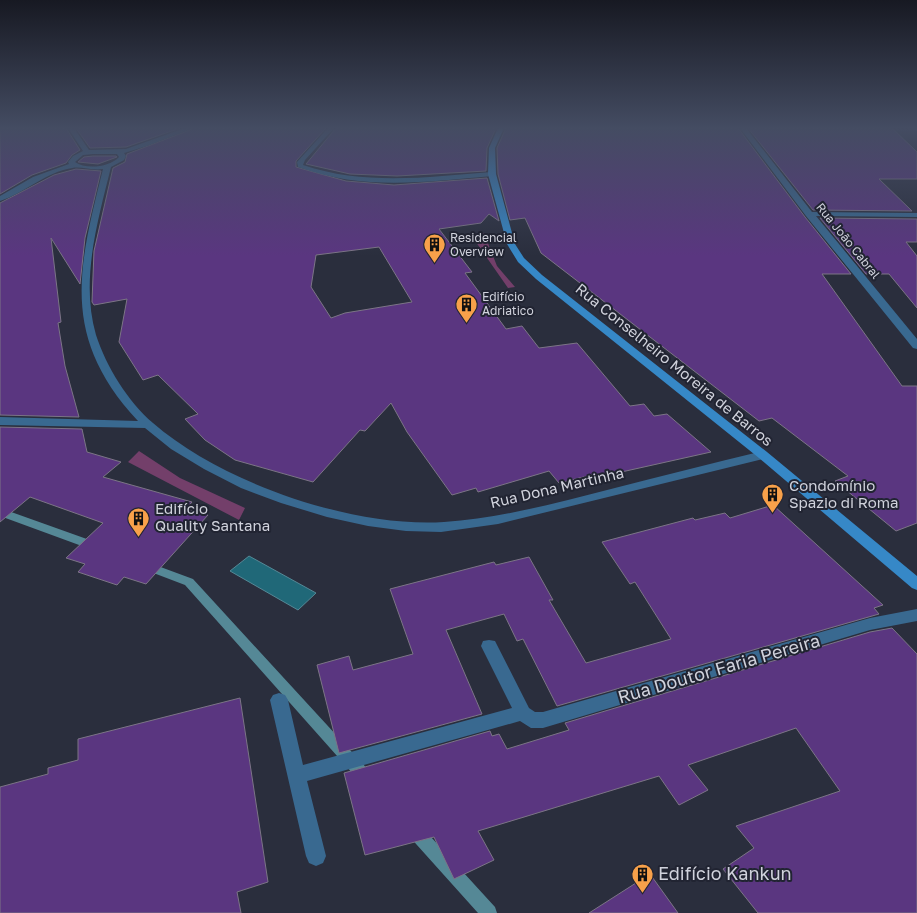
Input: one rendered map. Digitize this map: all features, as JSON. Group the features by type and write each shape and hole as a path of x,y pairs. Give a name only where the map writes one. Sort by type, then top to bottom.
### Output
{"main road":[{"name":"Rua Conselheiro Moreira de Barros","path":"492,171 511,244 521,260 538,277 763,455 917,584"}],"street":[{"path":"0,199 36,179 58,171"},
{"name":"Rua Dona Martinha","path":"107,171 91,232 85,290 91,334 109,372 148,425 200,463 254,488 340,516 396,527 442,527 516,517 763,455"},
{"path":"315,171 339,178 369,181 492,174"},
{"name":"Rua João Cabral","path":"775,171 917,346"},
{"path":"809,214 917,215"},
{"path":"0,421 148,425"},
{"name":"Rua Doutor Faria Pereira","path":"523,713 531,720 543,720 870,624 917,615"},
{"path":"297,775 523,713 489,646"},
{"path":"278,700 316,856"}],"shaded area":[{"path":"484,233 497,266 515,287 508,288 471,235"},
{"path":"139,451 180,478 245,508 239,520 128,462"}],"water":[{"path":"249,556 316,593 298,610 230,571"}],"building":[{"path":"0,171 44,171 32,175 0,194"},
{"path":"70,171 101,171 85,238 80,284 51,238 61,322 58,323 65,366 79,417 0,415 0,203 54,175"},
{"path":"112,171 309,171 346,181 394,185 487,178 499,221 489,214 481,223 439,229 472,272 465,273 506,329 522,326 539,348 577,343 630,406 644,404 654,416 667,414 711,452 599,477 596,474 559,483 549,471 478,492 476,488 452,495 407,432 391,403 365,431 360,430 313,482 235,460 205,440 185,419 198,414 158,375 143,380 119,342 127,299 94,305 92,302 94,251","holes":["379,247 412,302 345,313 331,318 311,287 316,255"]},
{"path":"335,171 486,171 397,176 350,174"},
{"path":"498,171 770,171 851,274 822,274 902,386 917,386 917,523 896,531 835,481 848,476 772,418 759,421 541,253 525,218 510,220"},
{"path":"782,171 917,171 917,179 879,179 912,211 813,210"},
{"path":"820,218 917,219 917,242 906,242 917,256 917,308 889,274 866,274"},
{"path":"0,427 82,429 87,452 121,462 103,477 192,502 186,509 208,515 146,584 124,577 117,585 78,572 85,564 66,558 103,523 30,497 0,522"},
{"path":"773,505 883,605 874,608 879,614 557,706 523,639 517,641 504,614 446,630 482,714 339,753 317,665 349,656 353,670 413,654 390,589 494,562 496,565 529,557 553,600 549,600 586,663 671,639 635,582 630,584 602,542 693,518 695,520 725,513 730,518"},
{"path":"892,628 917,654 917,913 758,913 723,869 754,848 736,826 840,791 796,728 688,765 708,790 679,805 659,776 478,831 494,860 454,879 434,837 365,855 344,773 490,731 492,736 499,734 507,749 569,730 565,723 870,632"},
{"path":"240,698 268,882 237,892 241,913 0,913 0,787 48,774 48,768 78,760 78,739"},
{"name":"Edifício Kankun","path":"650,874 678,913 589,913"}],"waterway":[{"path":"0,512 94,546"},
{"path":"147,566 189,582 367,779"},
{"path":"414,830 489,913"}],"place":[{"name":"Residencial Overview","path":"434,264"},
{"name":"Edifício Adriatico","path":"466,323"},
{"name":"Condomínio Spazio di Roma","path":"773,514"},
{"name":"Edifício Quality Santana","path":"139,537"},
{"name":"Edifício Kankun","path":"642,893"}]}
